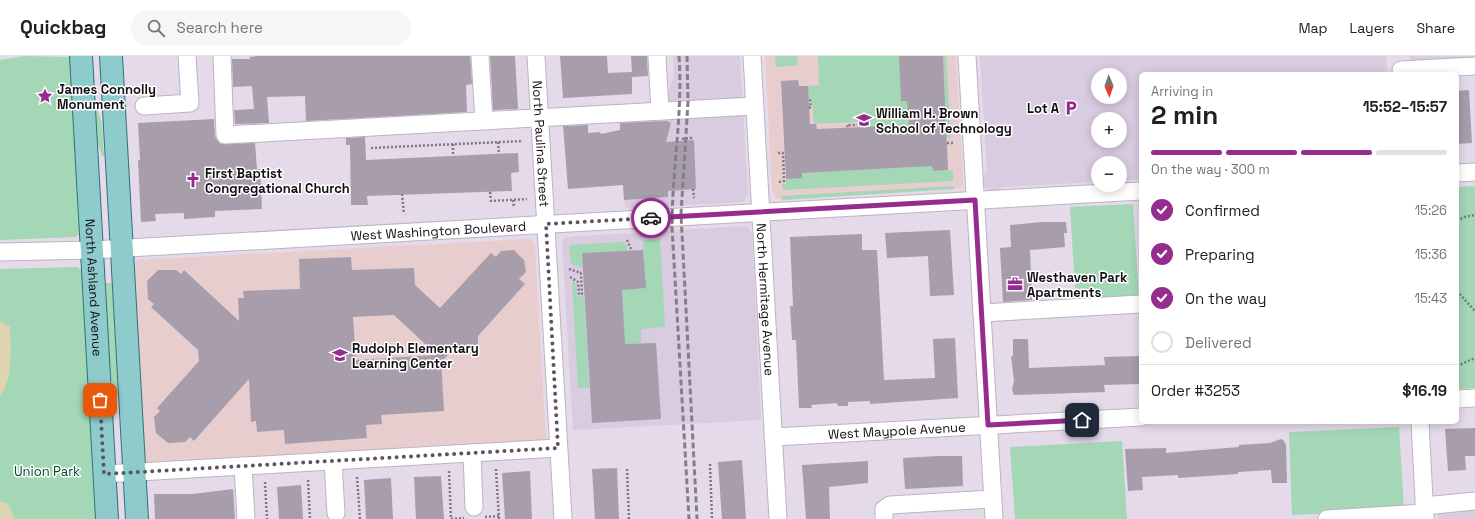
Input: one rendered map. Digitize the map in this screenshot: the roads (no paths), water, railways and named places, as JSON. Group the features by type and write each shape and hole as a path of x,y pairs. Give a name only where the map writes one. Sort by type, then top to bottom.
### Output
{"main road":[{"name":"North Ashland Avenue","path":"81,56 107,519"},
{"path":"111,56 135,473 136,519"}],"street":[{"path":"144,106 190,104 187,56"},
{"path":"222,56 225,134 754,106"},
{"path":"480,56 484,121"},
{"name":"North Paulina Street","path":"536,56 563,519"},
{"path":"657,56 660,111"},
{"name":"North Hermitage Avenue","path":"752,56 778,519"},
{"path":"967,56 994,519"},
{"path":"1400,67 1475,66"},
{"path":"1459,173 1475,172"},
{"name":"West Washington Boulevard","path":"0,252 92,250 1139,191"},
{"path":"982,313 1139,304"},
{"path":"1459,399 1475,398"},
{"name":"West Maypole Avenue","path":"773,437 1139,417"},
{"path":"1420,424 1425,513"},
{"path":"104,474 558,448"},
{"path":"472,453 474,507"},
{"path":"333,461 336,513"},
{"path":"243,466 246,519"},
{"path":"884,519 884,509 890,505 992,499"},
{"path":"1327,519 1425,513 1475,501"}],"railway":[{"path":"679,56 680,99 672,206 672,227 689,519"},
{"path":"687,56 688,102 681,214 697,519"}],"place":[{"name":"James Connolly Monument","path":"45,96"},
{"name":"Lot A","path":"1071,108"},
{"name":"William H. Brown School of Technology","path":"864,120"},
{"name":"First Baptist Congregational Church","path":"193,180"},
{"name":"Westhaven Park Apartments","path":"1015,284"},
{"name":"Rudolph Elementary Learning Center","path":"340,355"}],"park label":[{"name":"Union Park","path":"47,471"}]}
